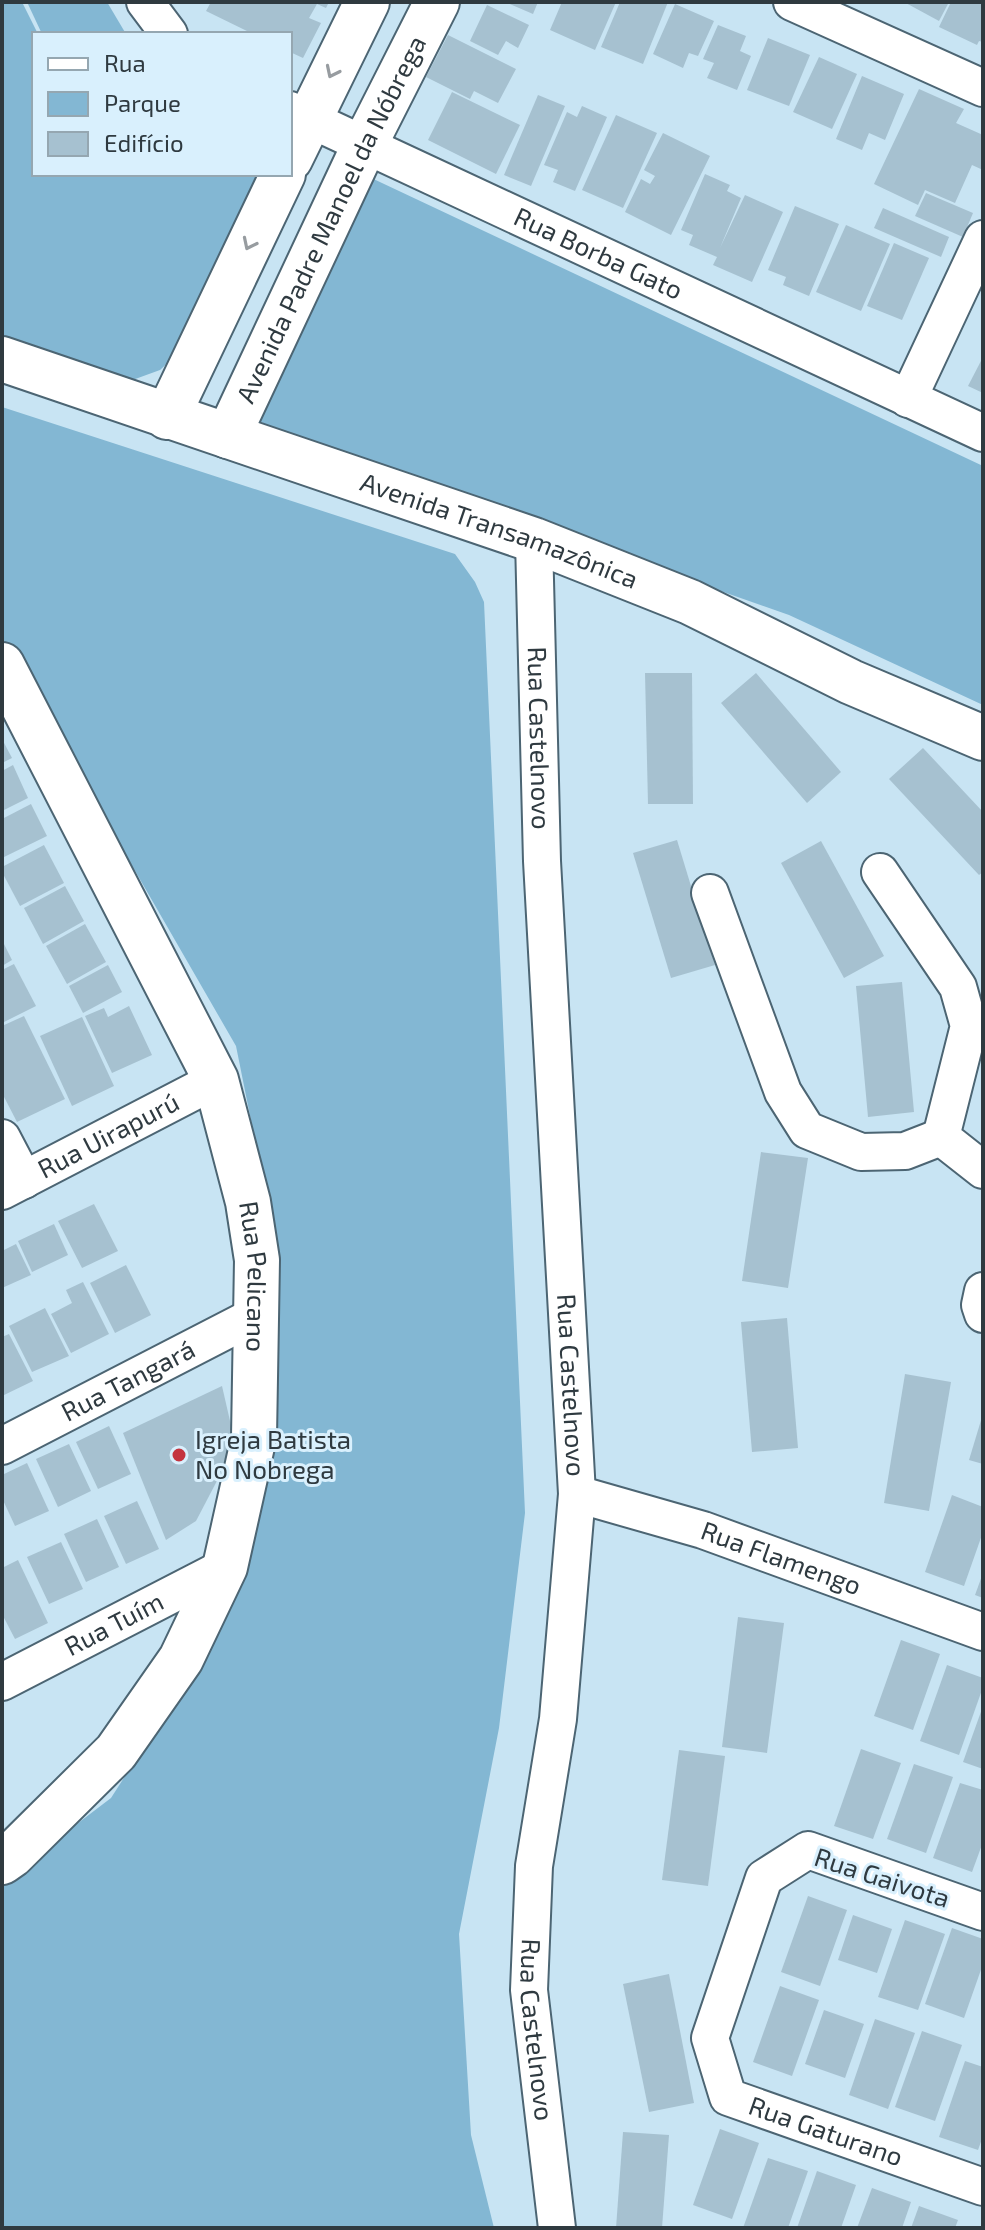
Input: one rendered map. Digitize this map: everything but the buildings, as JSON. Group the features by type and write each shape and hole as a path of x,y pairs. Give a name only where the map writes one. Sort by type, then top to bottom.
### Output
{"street":[{"path":"145,2 168,32"},
{"path":"292,150 300,114 367,2"},
{"name":"Avenida Padre Manoel da Nóbrega","path":"228,436 364,146 437,2"},
{"path":"792,2 983,88"},
{"name":"Rua Borba Gato","path":"300,114 983,433"},
{"path":"167,417 282,176"},
{"path":"908,399 983,239"},
{"name":"Avenida Transamazônica","path":"2,359 534,540 690,602 851,682 983,738"},
{"name":"Rua Castelnovo","path":"534,540 542,861 577,1494 558,1719 534,1866 529,1990 557,2228"},
{"name":"Rua Pelicano","path":"2,665 216,1080 226,1109 257,1260 254,1437 225,1567 181,1659 116,1752 2,1862"},
{"path":"880,872 958,987 969,1026 941,1137"},
{"path":"710,893 783,1092 807,1130 861,1152 905,1151 941,1137"},
{"name":"Rua Uirapurú","path":"13,1185 216,1080"},
{"path":"941,1137 983,1170"},
{"path":"2,1138 13,1185"},
{"path":"983,1291 980,1305 983,1314"},
{"name":"Rua Tangará","path":"2,1446 254,1316"},
{"name":"Rua Flamengo","path":"577,1494 703,1530 983,1632"},
{"name":"Rua Tuím","path":"2,1682 225,1567"},
{"name":"Rua Gaivota","path":"710,2038 764,1878 808,1850 983,1912"},
{"name":"Rua Gaturano","path":"710,2038 728,2097 983,2187"}],"green space":[{"path":"2,2 22,2 37,32 32,32 32,176 256,176 187,345 160,370 127,382 2,338"},
{"path":"27,2 107,2 125,32 41,32"},
{"path":"365,175 983,466 983,705 789,615 282,437 260,421 258,400"},
{"path":"2,407 455,554 475,582 484,602 525,1513 499,1728 459,1934 471,2135 494,2228 2,2228 2,1881 111,1798 226,1619 275,1420 267,1200 236,1046 2,640"}],"place":[{"name":"Igreja Batista No Nobrega","path":"179,1455"}]}
